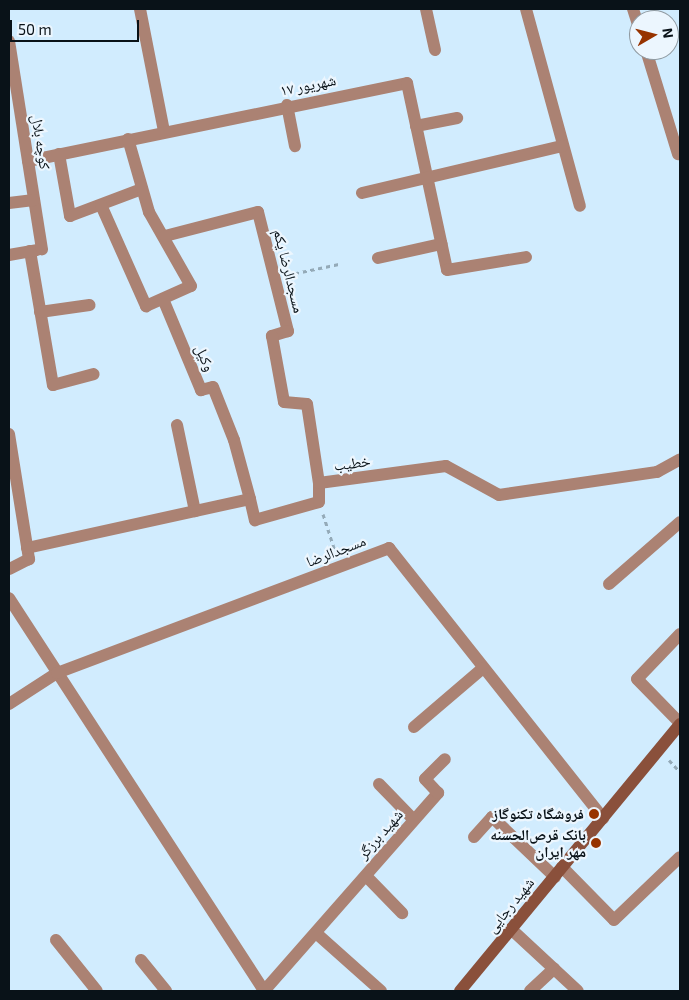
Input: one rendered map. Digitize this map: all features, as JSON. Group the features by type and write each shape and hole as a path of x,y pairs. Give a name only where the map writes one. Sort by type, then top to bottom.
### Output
{"main road":[{"name":"شهید رجایی","path":"460,991 680,724"}],"street":[{"path":"140,9 164,131"},
{"path":"426,9 435,50"},
{"path":"526,9 580,206"},
{"name":"کوچه بلال","path":"9,41 12,86 28,160 34,200 40,312 53,385 94,374"},
{"path":"649,60 678,154"},
{"name":"۱۷ شهریور","path":"28,160 287,105 407,83 447,270 526,257"},
{"path":"287,105 295,146"},
{"path":"416,126 457,118"},
{"path":"101,205 146,306 191,286 165,236 149,212 128,139"},
{"path":"362,193 428,180 563,146"},
{"path":"59,154 70,216 142,189"},
{"path":"9,203 34,200"},
{"name":"مسجدالرضا یکم","path":"165,236 258,212 288,331 272,336 284,402 307,404 319,483"},
{"path":"378,258 441,244"},
{"path":"9,255 36,250"},
{"name":"وکیل","path":"163,299 201,390 213,387 234,440 250,499"},
{"path":"40,312 90,305"},
{"path":"176,425 195,511"},
{"path":"9,434 14,497 29,559 9,569"},
{"name":"خطیب","path":"319,502 319,483 446,466 499,495 657,472 680,459"},
{"path":"27,548 250,499 255,520 319,502"},
{"path":"609,584 680,522"},
{"name":"مسجدالرضا","path":"9,704 57,673 389,548 603,818"},
{"path":"9,598 264,991"},
{"path":"680,634 637,679 680,724"},
{"path":"414,727 483,668"},
{"name":"شهید برزگر","path":"264,991 438,793 425,779 445,759"},
{"path":"379,784 414,820"},
{"path":"474,837 492,817 614,920 680,857"},
{"path":"366,876 402,913"},
{"path":"512,929 578,991"},
{"path":"316,933 381,991"},
{"path":"56,940 97,991"},
{"path":"140,960 166,991"},
{"path":"530,991 554,969"}],"path":[{"path":"275,278 339,264"},
{"path":"319,502 340,566"}],"place":[{"name":"فروشگاه تکنوگاز","path":"594,814"},
{"name":"بانک قرص‌الحسنه مهر ایران","path":"596,843"}]}
